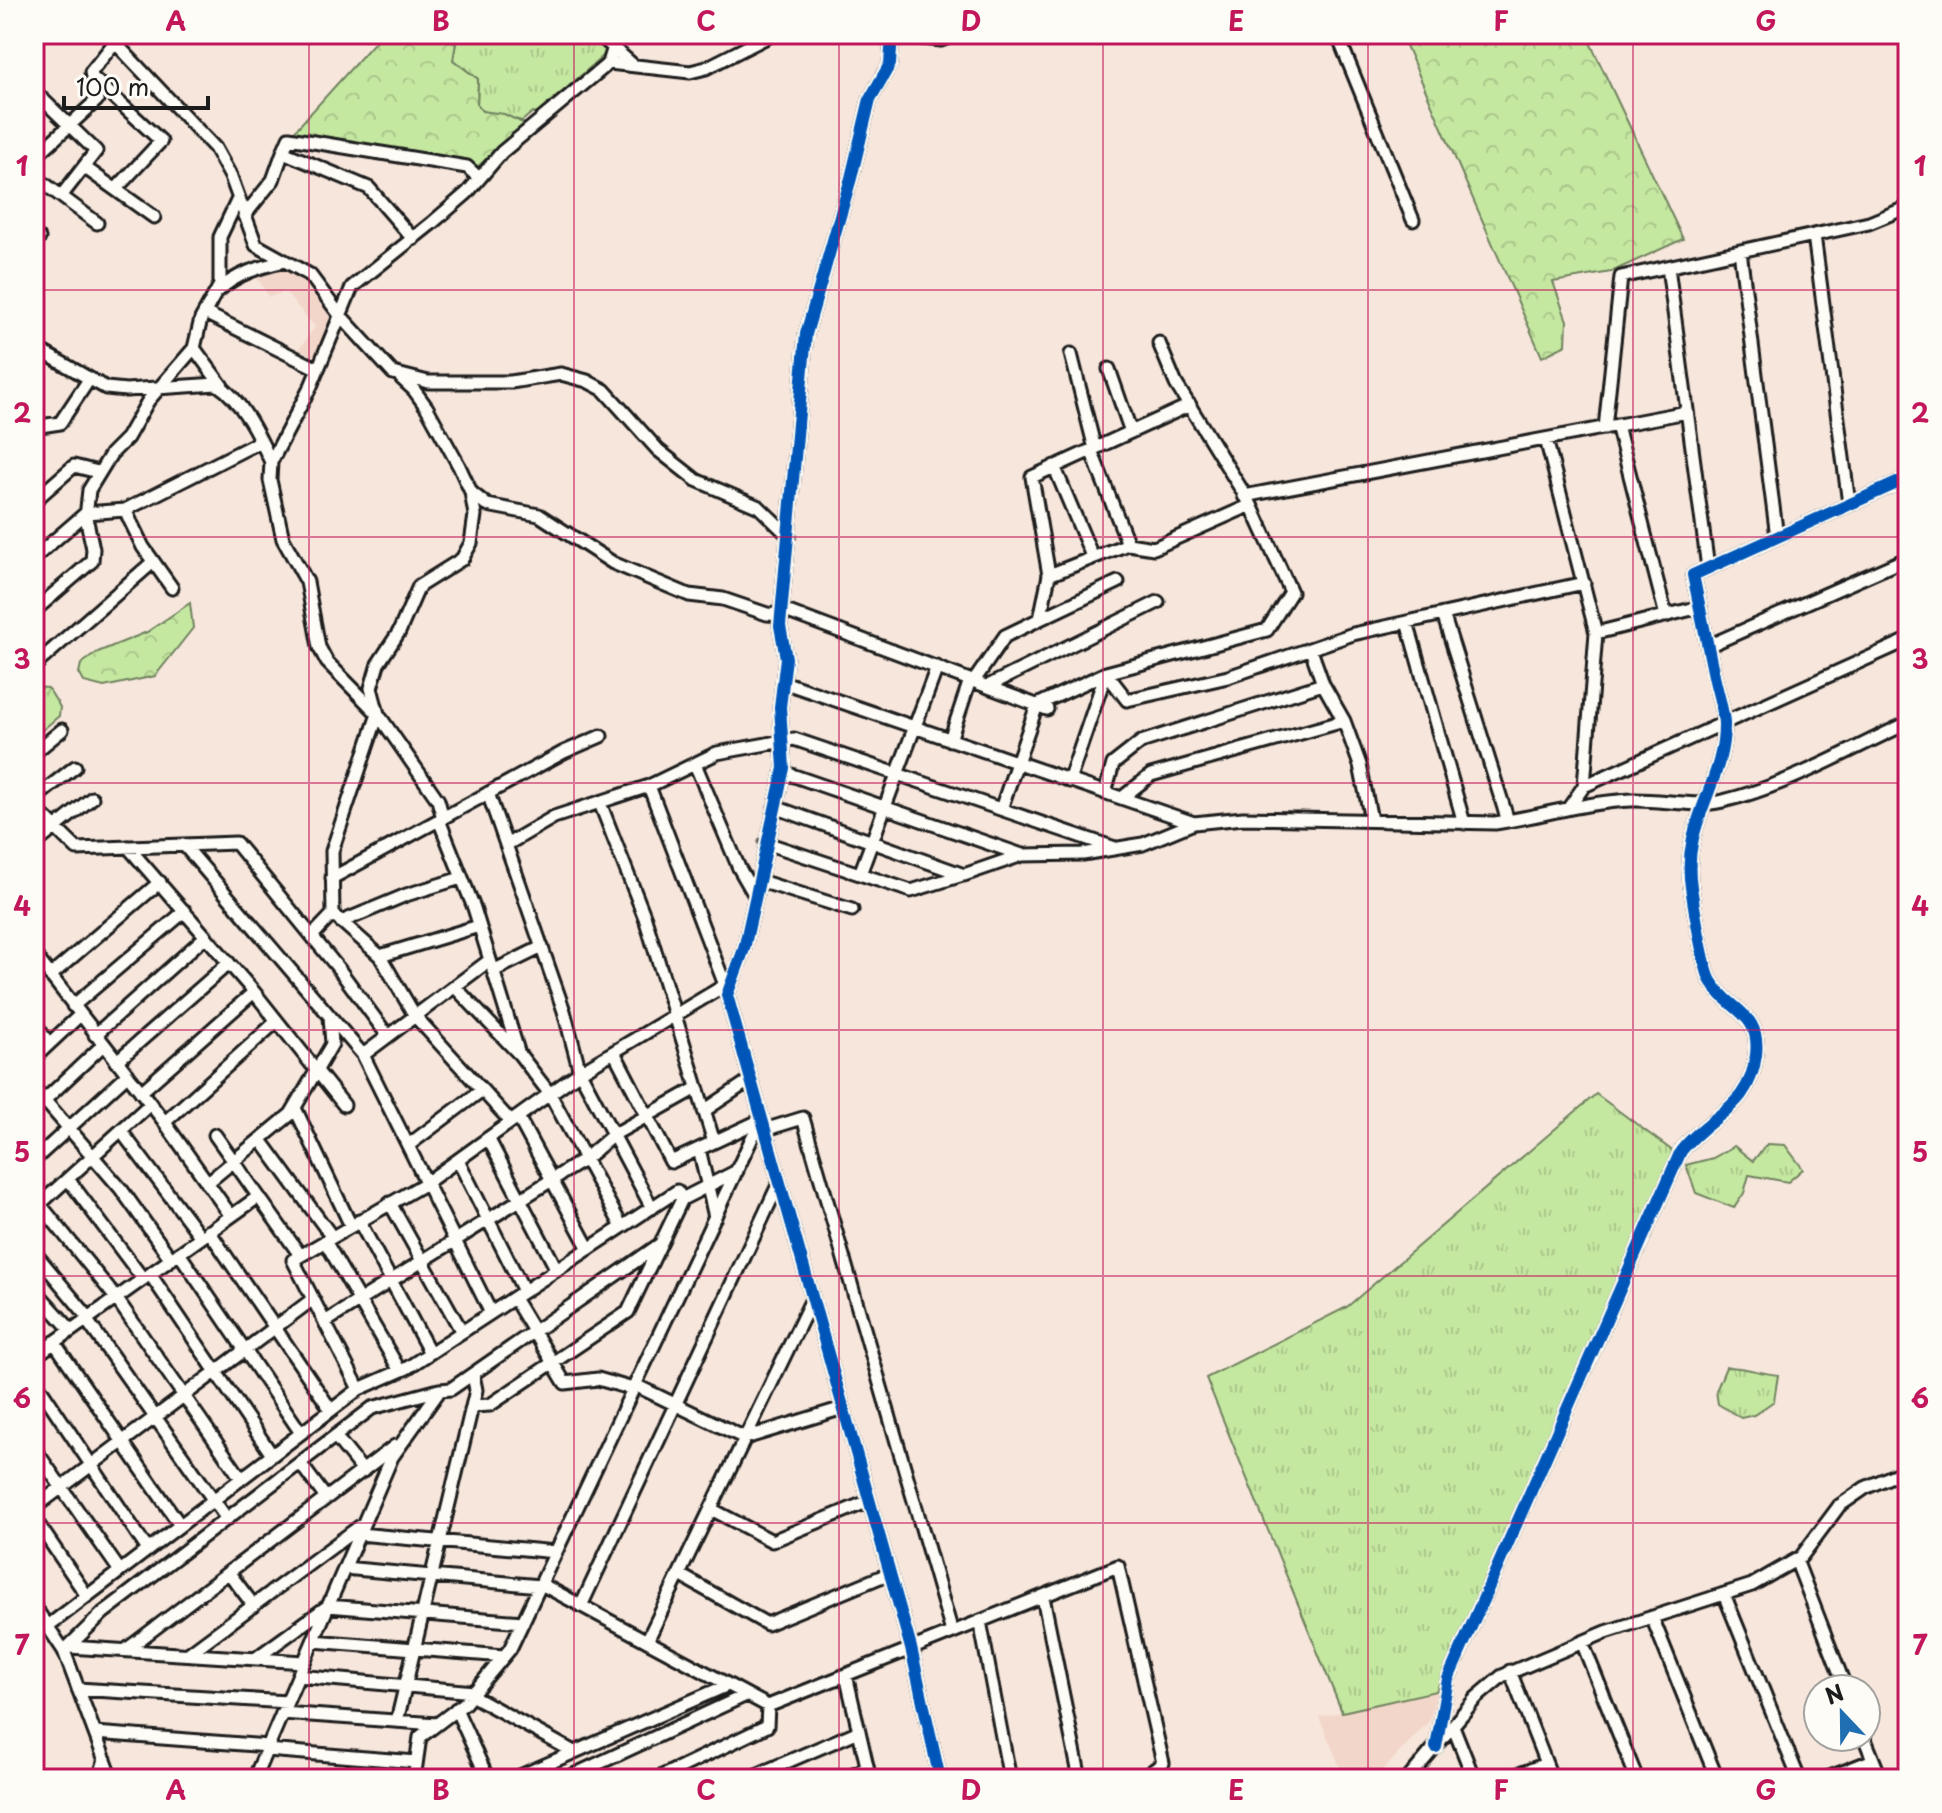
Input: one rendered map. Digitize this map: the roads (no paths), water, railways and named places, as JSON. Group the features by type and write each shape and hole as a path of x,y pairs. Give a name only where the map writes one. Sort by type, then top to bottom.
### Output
{"street":[{"path":"598,34 634,65"},
{"path":"520,1055 441,819 438,800 378,714 327,662 319,647 307,582 283,539 270,480 271,462 318,369 352,287 413,239 479,178 502,152 609,63 618,34"},
{"path":"609,63 690,72 706,68 773,34"},
{"path":"940,1779 911,1648 727,995 728,983 744,949 783,772 780,741 786,658 780,626 806,334 851,178 870,99 890,64 890,34 941,40 957,34"},
{"path":"1337,34 1413,220"},
{"path":"34,158 97,100 91,72 111,38 204,133 231,177 256,245 310,275 339,314 393,373 414,390 427,408 471,492 475,515 471,543 462,559 419,586 399,632 378,664 371,688 378,714 332,851 337,918 380,956 415,1016 482,1090 514,1119 552,1180 589,1249"},
{"path":"92,77 161,141 116,189"},
{"path":"34,91 73,125 96,151 62,195"},
{"path":"244,216 273,180 289,138 467,167 479,178"},
{"path":"283,152 369,188 413,239"},
{"path":"84,167 154,217"},
{"path":"34,176 97,223"},
{"path":"34,611 92,561 86,513 89,490 98,472 127,438 159,388 194,348 223,273 220,237 238,199"},
{"path":"1605,428 1621,277 1869,223 1908,207"},
{"path":"34,235 39,238 34,247"},
{"path":"1814,235 1849,504"},
{"path":"1740,251 1777,537"},
{"path":"216,292 229,280 258,267 285,261"},
{"path":"1668,267 1708,568"},
{"path":"205,313 318,369"},
{"path":"1001,809 1042,707 1106,673 1267,630 1291,592 1248,500 1176,384 1159,343"},
{"path":"34,347 88,381 126,390 193,387 208,383 225,390"},
{"path":"194,348 261,441 271,462"},
{"path":"1071,354 1093,450 1128,544"},
{"path":"1109,369 1131,432"},
{"path":"393,373 428,382 511,382 561,374 587,381 610,396 658,450 696,480 759,507 789,536"},
{"path":"34,427 60,423 88,381"},
{"path":"1040,619 1049,575 1032,477 1190,405"},
{"path":"1049,575 1128,544 1154,548 1248,500 1687,412"},
{"path":"1617,425 1666,616"},
{"path":"1546,439 1596,633 1584,786 1570,806"},
{"path":"34,558 86,513 125,510 261,441"},
{"path":"34,501 74,466 98,472"},
{"path":"1054,466 1092,556"},
{"path":"1436,1747 1448,1679 1681,1151 1696,1132 1742,1099 1755,1059 1757,1038 1752,1022 1711,981 1691,888 1687,855 1717,767 1724,723 1693,575 1908,478"},
{"path":"471,492 487,505 539,515 613,563 689,595 723,599 767,614 782,612 1042,707"},
{"path":"125,510 153,562 172,588"},
{"path":"1708,646 1908,558"},
{"path":"34,666 153,562"},
{"path":"950,740 972,680 1005,636 1118,582"},
{"path":"1106,673 1127,700 1228,677 1353,634 1584,583"},
{"path":"988,686 1158,602"},
{"path":"1596,633 1700,607"},
{"path":"1443,614 1508,821"},
{"path":"1407,622 1464,823"},
{"path":"1584,786 1908,640"},
{"path":"1311,650 1323,684 1344,721 1360,765 1371,820"},
{"path":"860,874 884,807 900,774 937,667"},
{"path":"1069,781 1106,673"},
{"path":"783,682 1194,823"},
{"path":"1105,793 1113,764 1141,742 1323,684"},
{"path":"1123,797 1151,775 1344,721"},
{"path":"766,843 911,891 1022,855 1083,854 1143,844 1194,823 1243,818 1464,823 1508,821 1570,806 1632,800 1705,803 1764,789 1908,723"},
{"path":"34,753 62,730"},
{"path":"332,878 601,736"},
{"path":"506,845 554,817 649,786 717,753 794,739 1115,848"},
{"path":"695,764 739,868 754,894"},
{"path":"34,799 75,767"},
{"path":"783,772 1022,855"},
{"path":"649,786 728,983"},
{"path":"488,793 564,1011 580,1072 652,1208"},
{"path":"34,845 92,798"},
{"path":"600,803 645,918 714,1142"},
{"path":"34,807 77,849 236,843 388,1036"},
{"path":"775,807 964,875"},
{"path":"184,845 363,1055 410,1144 426,1183 491,1313"},
{"path":"128,847 254,992 344,1105"},
{"path":"312,936 337,918 461,878"},
{"path":"757,880 852,910"},
{"path":"50,976 160,882"},
{"path":"34,1058 77,1010 185,911"},
{"path":"380,956 479,926"},
{"path":"95,1035 206,936"},
{"path":"363,1055 455,987 492,966 542,947"},
{"path":"34,954 165,1122 231,1216"},
{"path":"116,1062 229,963"},
{"path":"359,1389 293,1260 426,1183 580,1072 728,983"},
{"path":"455,987 520,1055 550,1094 622,1227"},
{"path":"141,1092 254,992"},
{"path":"207,1183 295,1108 332,1044 330,1016"},
{"path":"165,1122 277,1021"},
{"path":"34,1022 49,1044"},
{"path":"34,1110 103,1045"},
{"path":"614,1052 671,1162 714,1142 763,1125 803,1118 952,1632"},
{"path":"34,1160 127,1075"},
{"path":"704,1111 750,1080"},
{"path":"34,1088 175,1256 301,1433"},
{"path":"325,1322 585,1159 613,1135 697,1088"},
{"path":"410,1144 482,1090"},
{"path":"150,1104 68,1179 37,1201 116,1298 241,1478"},
{"path":"295,1108 355,1224 391,1280 430,1353"},
{"path":"414,1779 420,1737 472,1694 504,1656 523,1622 737,1171 763,1125"},
{"path":"121,1131 205,1234 331,1410"},
{"path":"215,1135 300,1255"},
{"path":"488,1138 557,1270"},
{"path":"261,1140 328,1239 400,1371"},
{"path":"699,1149 715,1217"},
{"path":"458,1160 488,1220 533,1332 565,1383 598,1379 634,1387 745,1438 843,1408"},
{"path":"473,1406 490,1405 628,1312 682,1199 737,1171"},
{"path":"68,1179 146,1276 272,1455"},
{"path":"581,1606 779,1183"},
{"path":"48,1626 359,1389 400,1371 430,1353 677,1191 682,1199"},
{"path":"34,1357 258,1197"},
{"path":"390,1203 462,1332"},
{"path":"66,1649 103,1613 372,1408 451,1389 659,1245"},
{"path":"34,1252 87,1318 153,1417 227,1519"},
{"path":"34,1289 71,1330"},
{"path":"34,1508 122,1439 313,1299"},
{"path":"647,1641 812,1299"},
{"path":"54,1342 180,1525"},
{"path":"397,1721 473,1406 476,1390 473,1375"},
{"path":"34,1379 148,1550"},
{"path":"254,1779 392,1457 440,1390"},
{"path":"335,1436 363,1471"},
{"path":"126,1650 405,1439"},
{"path":"34,1448 120,1571"},
{"path":"300,1463 326,1498"},
{"path":"1408,1779 1476,1698 1510,1671 1652,1617 1752,1585 1796,1560 1812,1544 1839,1506 1865,1488 1908,1469"},
{"path":"711,1509 772,1541 869,1501"},
{"path":"34,1518 87,1596"},
{"path":"188,1654 361,1529 440,1541 556,1552"},
{"path":"1796,1560 1840,1673"},
{"path":"344,1568 540,1585 768,1706 1118,1566 1163,1763 1142,1779"},
{"path":"229,1573 254,1606"},
{"path":"680,1575 767,1624 890,1573"},
{"path":"1724,1594 1799,1779"},
{"path":"1043,1597 1080,1779"},
{"path":"255,1659 328,1606 523,1622"},
{"path":"36,1613 66,1649 112,1779"},
{"path":"1652,1617 1717,1779"},
{"path":"980,1621 1010,1779"},
{"path":"313,1641 504,1656"},
{"path":"1582,1642 1637,1779"},
{"path":"66,1649 304,1662"},
{"path":"1510,1671 1552,1779"},
{"path":"842,1779 868,1774 846,1675"},
{"path":"298,1676 472,1694 574,1752"},
{"path":"513,1779 728,1685"},
{"path":"78,1689 437,1724"},
{"path":"565,1779 746,1695"},
{"path":"656,1779 679,1774 767,1726 768,1706"},
{"path":"456,1709 488,1779"},
{"path":"1453,1726 1474,1779"},
{"path":"747,1779 859,1731"},
{"path":"95,1733 416,1762"},
{"path":"1870,1753 1881,1779"},
{"path":"99,1779 105,1759"},
{"path":"1825,1779 1873,1760"},
{"path":"1506,1779 1546,1764"},
{"path":"34,1772 40,1779"}]}
